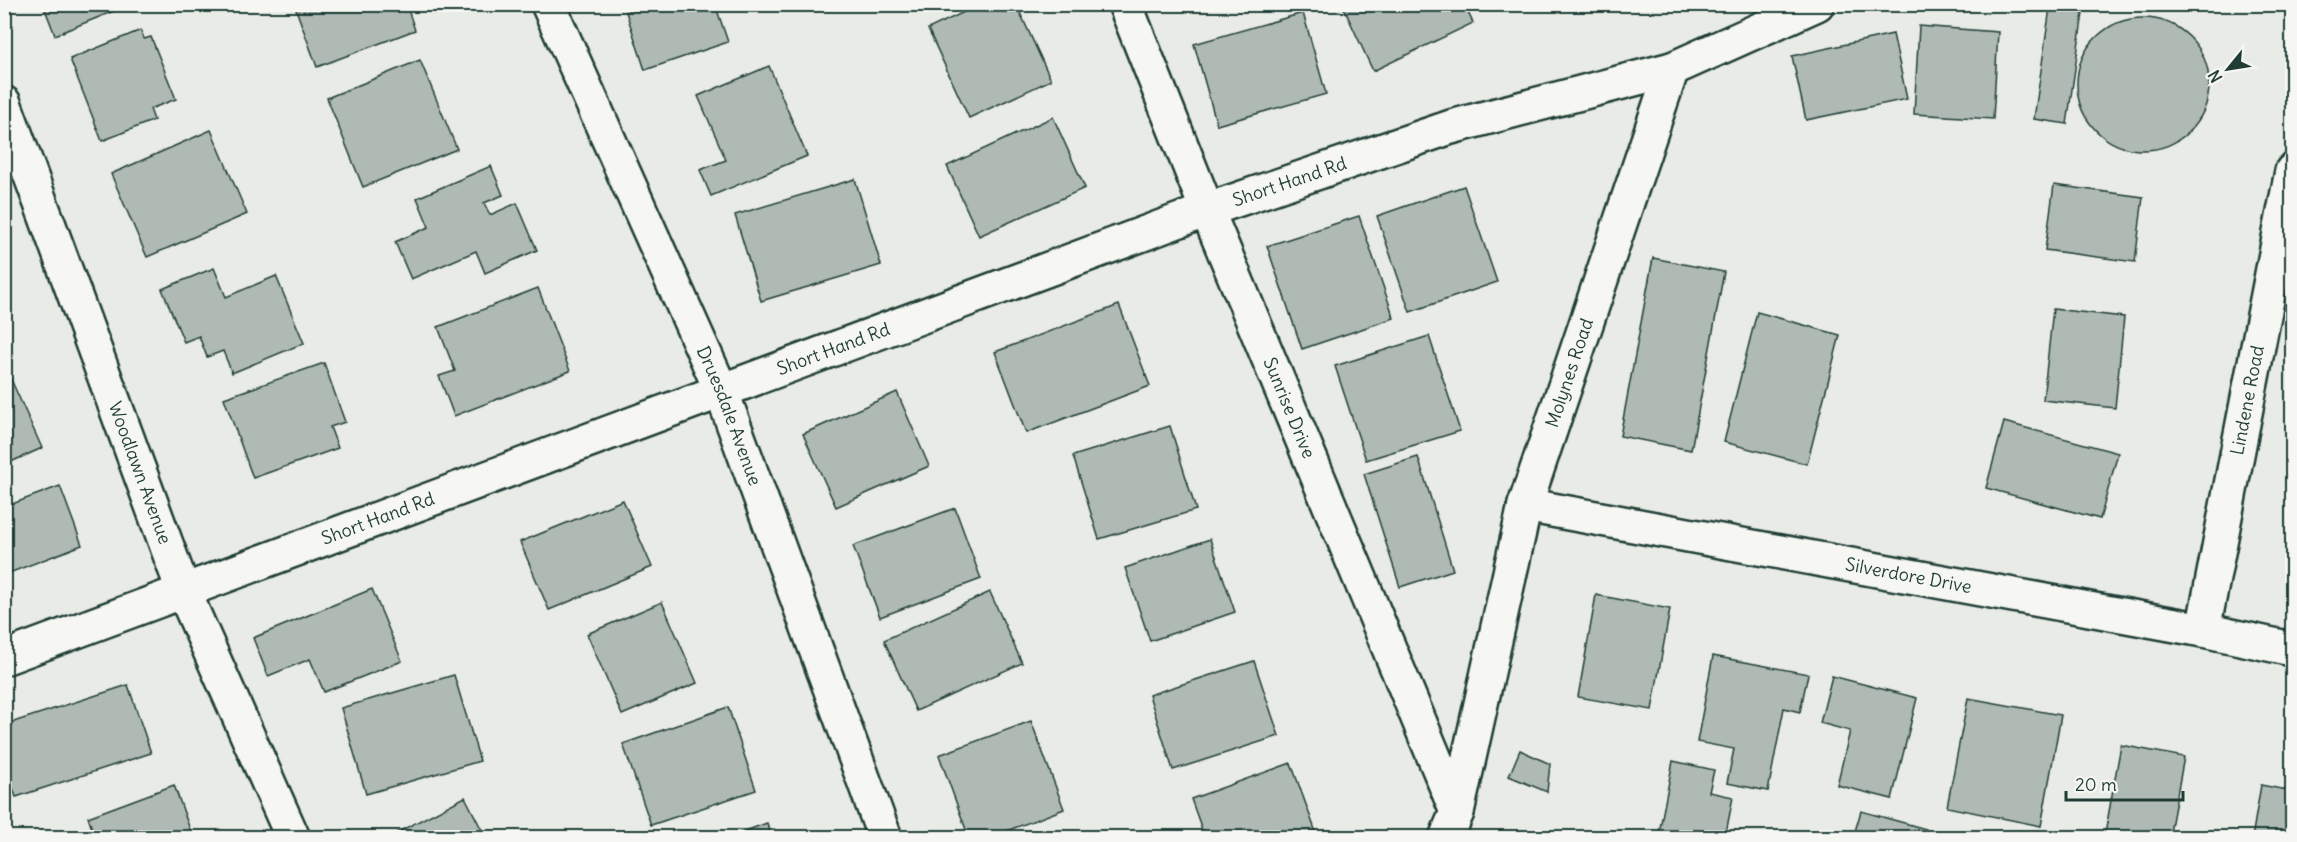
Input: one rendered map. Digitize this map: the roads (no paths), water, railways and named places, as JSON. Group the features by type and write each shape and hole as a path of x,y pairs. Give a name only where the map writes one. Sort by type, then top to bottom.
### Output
{"street":[{"name":"Druesdale Avenue","path":"548,4 721,390 885,837"},
{"name":"Sunrise Drive","path":"1125,4 1451,824"},
{"path":"1672,69 1817,4"},
{"name":"Short Hand Rd","path":"4,658 1207,210 1451,127 1672,69"},
{"name":"Molynes Road","path":"1451,824 1525,505 1672,69"},
{"name":"Woodlawn Avenue","path":"4,103 183,590 293,837"},
{"name":"Lindene Road","path":"2203,630 2292,171"},
{"name":"Silverdore Drive","path":"1525,505 2203,630 2292,650"}]}
